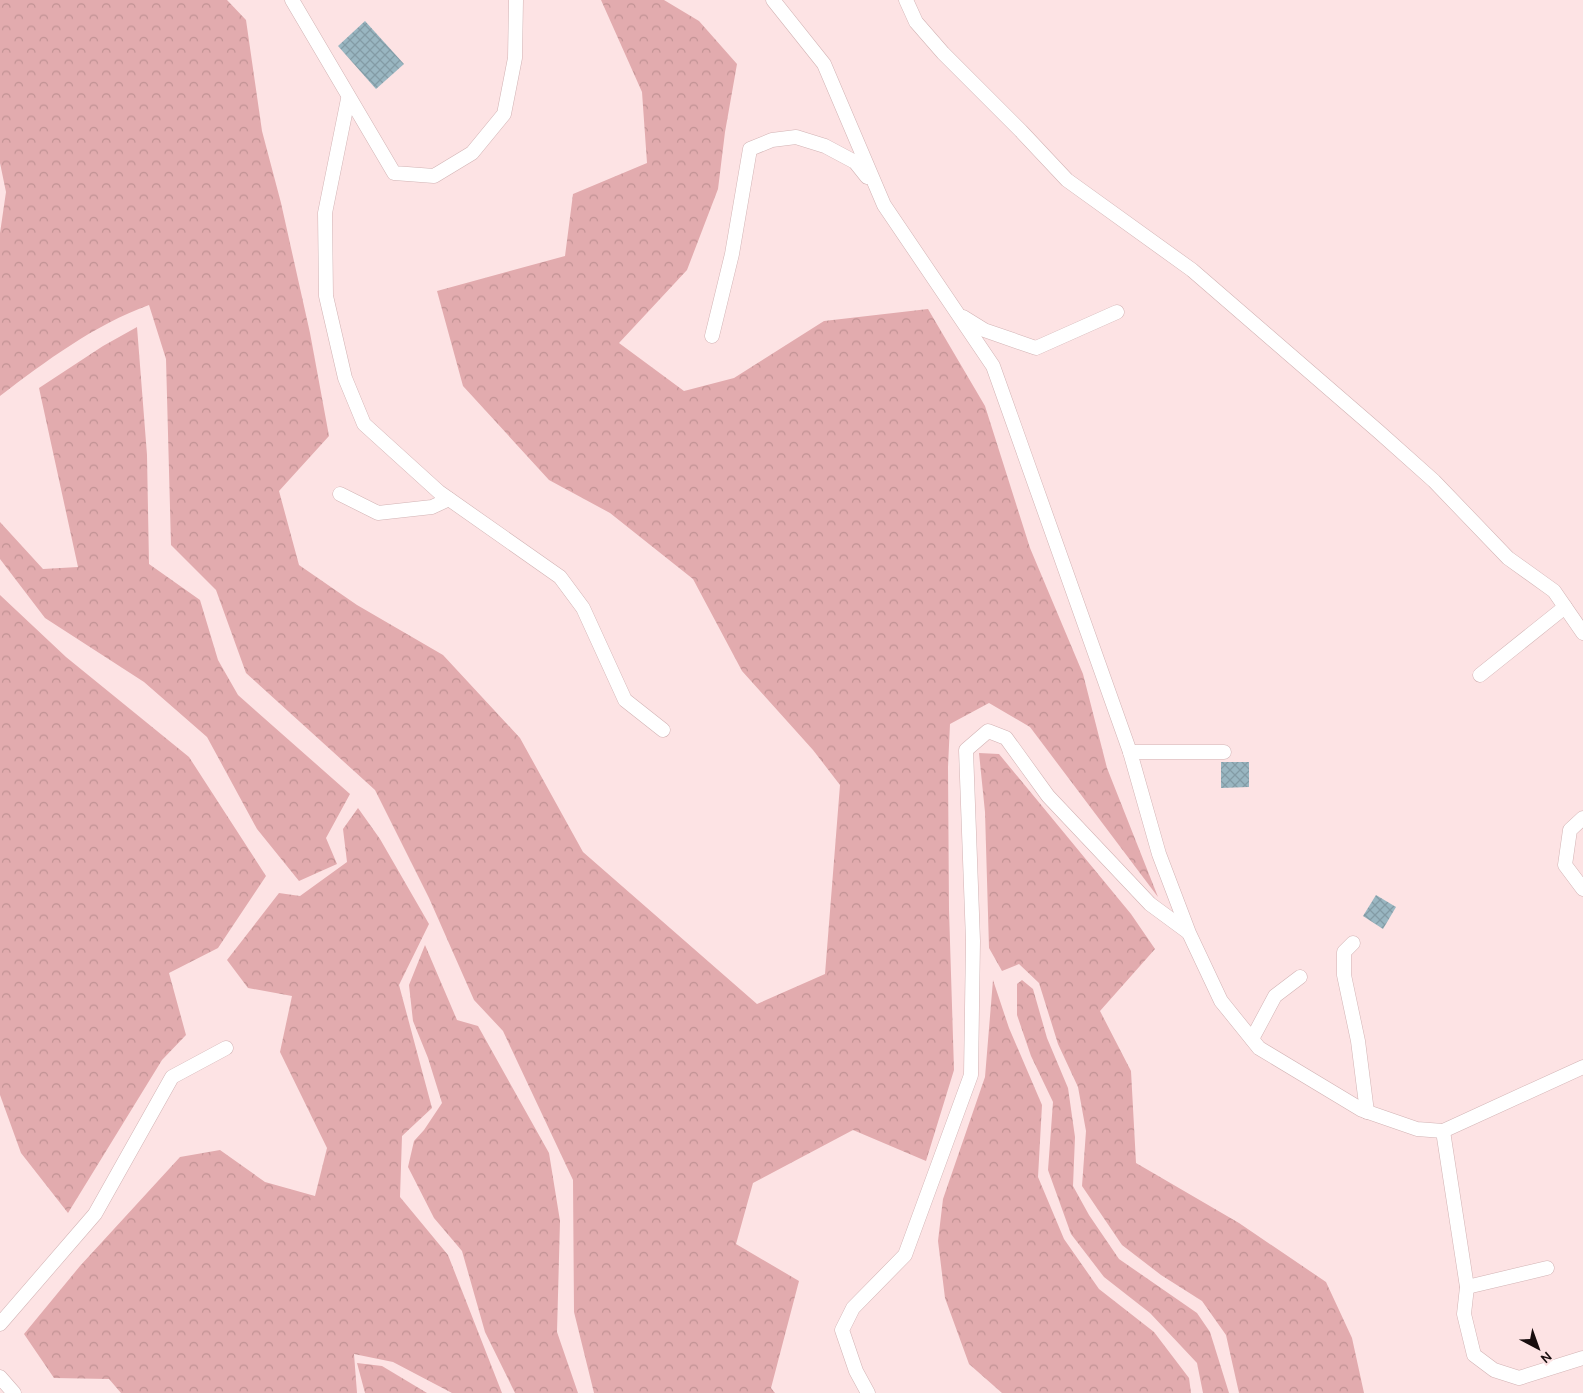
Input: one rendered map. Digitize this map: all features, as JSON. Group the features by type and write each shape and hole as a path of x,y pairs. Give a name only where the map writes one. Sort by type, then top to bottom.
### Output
{"street":[{"path":"292,0 348,99 394,173 434,176 472,153 504,114 515,58 516,0"},
{"path":"773,0 824,64 884,205 993,366 1130,752 1159,854 1189,933 1221,1001 1259,1048 1367,1112 1417,1129 1442,1130 1583,1066"},
{"path":"906,0 916,22 943,53 1067,180 1192,270 1434,481 1508,558 1554,591 1583,632"},
{"path":"348,99 325,213 326,296 345,378 364,424 449,499 560,577 583,608 625,700 663,730"},
{"path":"712,336 732,254 750,149 772,140 796,137 825,146 855,162 878,191"},
{"path":"956,312 984,330 1036,348 1117,312"},
{"path":"340,494 378,513 432,507 449,499"},
{"path":"1480,675 1566,607"},
{"path":"868,1393 856,1371 842,1330 853,1308 905,1255 971,1075 972,941 966,750 988,731 1006,738 1048,796 1150,904 1189,933"},
{"path":"1130,752 1224,752"},
{"path":"1583,818 1570,830 1565,865 1583,889"},
{"path":"1353,943 1344,952 1344,975 1358,1040 1367,1112"},
{"path":"1252,1039 1275,996 1300,977"},
{"path":"0,1324 95,1214 172,1077 226,1048"},
{"path":"1442,1130 1467,1287 1464,1314 1474,1355 1494,1370 1519,1378 1583,1358"},
{"path":"1467,1287 1547,1268"},
{"path":"0,1377 14,1393"}],"green space":[{"path":"0,0 227,0 246,20 262,131 281,203 310,333 329,436 279,491 299,565 357,605 443,655 520,738 583,852 757,1004 825,974 840,785 813,750 742,671 693,579 610,513 549,480 463,386 437,291 565,256 573,194 647,163 642,92 601,0 664,0 699,21 737,64 725,132 718,189 687,270 619,343 684,391 734,378 824,321 928,309 985,406 1030,548 1083,674 1107,768 1158,897 1030,727 989,703 950,724 948,767 949,910 954,1070 926,1161 853,1130 753,1183 736,1244 799,1281 771,1388 775,1393 594,1393 574,1312 573,1180 503,1031 474,1000 429,898 375,790 246,673 216,590 171,545 166,359 149,305 90,333 53,357 0,396 0,233 6,192 0,163"},
{"path":"137,327 147,455 149,564 200,600 218,660 238,695 350,794 326,838 337,864 299,881 257,829 207,737 144,682 45,618 0,559 0,522 43,569 78,567 39,388 103,346"},
{"path":"0,595 66,657 189,757 266,876 218,948 169,973 186,1035 162,1060 68,1213 21,1153 0,1095"},
{"path":"979,753 999,754 1131,914 1155,949 1100,1011 1131,1071 1136,1163 1239,1223 1326,1282 1352,1338 1364,1393 1239,1393 1226,1335 1202,1301 1161,1275 1122,1245 1082,1186 1086,1131 1078,1087 1058,1044 1039,983 1019,964 1002,971 989,948 985,812"},
{"path":"358,808 380,839 429,924 399,985 432,1108 402,1136 400,1197 448,1255 502,1393 452,1393 393,1362 354,1354 357,1393 121,1393 109,1379 54,1378 24,1334 80,1266 180,1157 220,1150 265,1182 315,1196 327,1148 280,1052 292,996 248,988 227,960 279,893 300,896 347,862 343,829"},
{"path":"425,945 457,1020 478,1026 549,1153 560,1221 557,1332 578,1393 515,1393 485,1332 462,1251 434,1218 408,1167 414,1141 424,1130 442,1103 428,1058 413,1021 409,985"},
{"path":"993,980 1009,1028 1042,1105 1038,1177 1064,1239 1099,1289 1154,1332 1189,1378 1191,1393 1002,1393 969,1364 945,1298 938,1241 943,1199 985,1077"},
{"path":"1022,980 1033,989 1047,1038 1068,1088 1075,1137 1073,1186 1089,1215 1119,1259 1197,1313 1210,1332 1229,1393 1203,1393 1197,1363 1150,1313 1104,1277 1071,1234 1048,1170 1053,1102 1031,1056 1017,1015 1017,984"},
{"path":"357,1363 382,1366 427,1393 365,1393"}],"building":[{"path":"365,21 404,64 376,89 338,46"},
{"path":"1221,762 1249,762 1249,787 1221,788"},
{"path":"1376,895 1396,907 1383,929 1363,916"}]}
